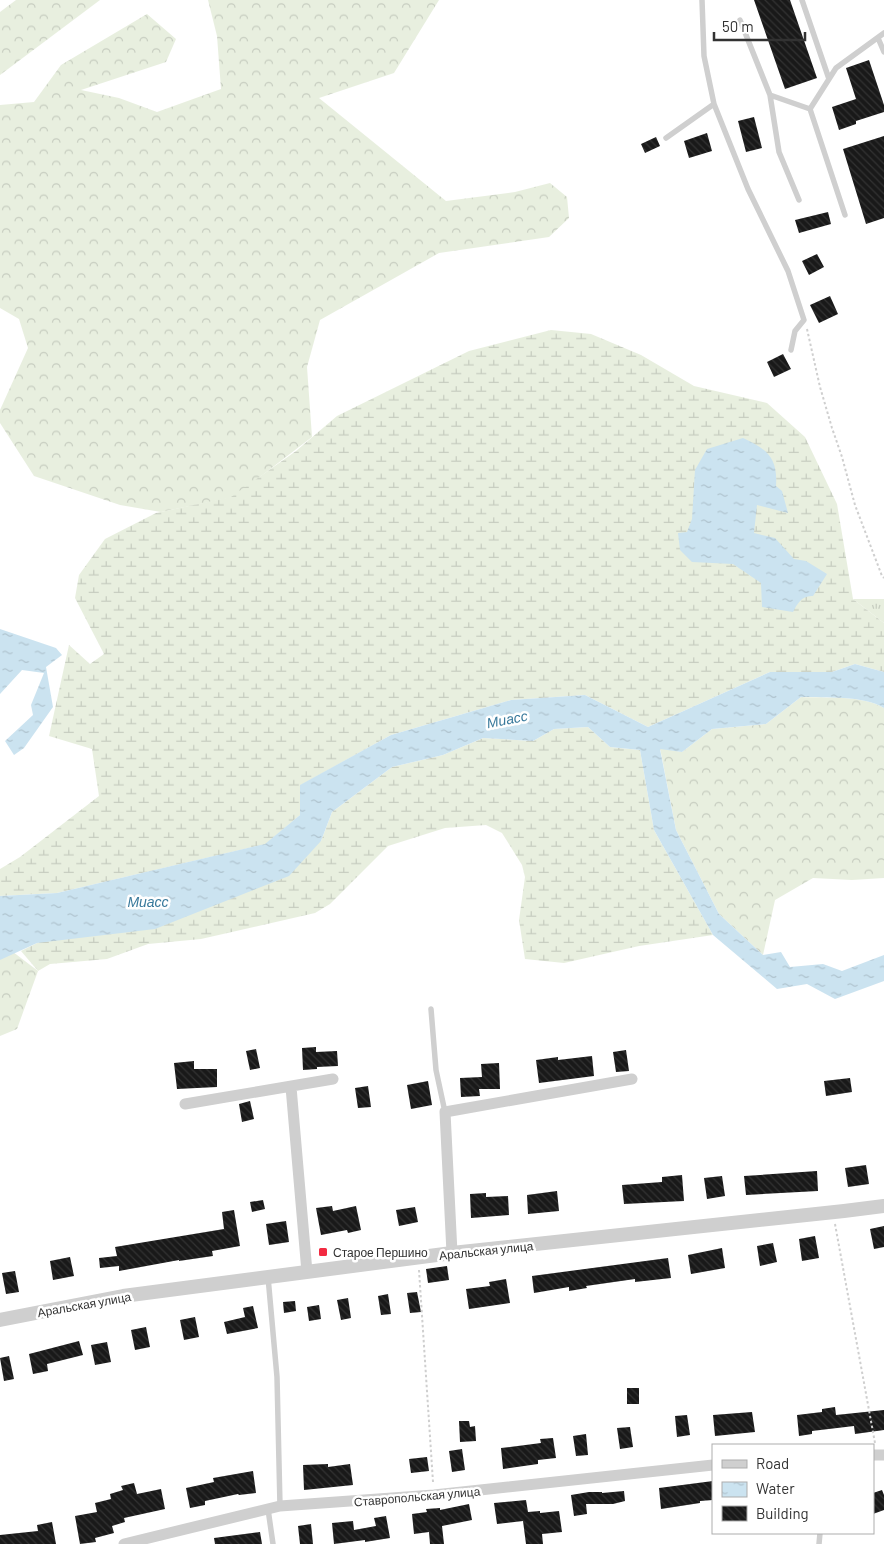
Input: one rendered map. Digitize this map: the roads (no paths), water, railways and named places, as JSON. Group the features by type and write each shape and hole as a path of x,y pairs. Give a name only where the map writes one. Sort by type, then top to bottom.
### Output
{"street":[{"path":"185,1104 333,1079"},
{"path":"452,1253 445,1112 632,1079"},
{"path":"291,1087 307,1272"},
{"name":"Аральская улица","path":"0,1320 123,1296 452,1253 884,1206"},
{"name":"Ставропольская улица","path":"124,1544 280,1506 434,1496 712,1465"}],"lane":[{"path":"702,0 704,56 714,104 748,189 788,271 804,320 795,332 791,350"},
{"path":"802,0 829,79"},
{"path":"740,20 770,95 779,152 799,200"},
{"path":"810,109 836,68 884,33"},
{"path":"878,38 884,52"},
{"path":"770,95 810,109"},
{"path":"666,138 714,104"},
{"path":"810,109 846,215"},
{"path":"431,1009 436,1070 445,1112"},
{"path":"268,1277 277,1377 280,1506"},
{"path":"268,1509 273,1544"}],"water":[{"path":"743,438 759,446 773,461 776,486 782,491 788,513 757,505 754,533 775,538 794,559 806,561 827,574 813,596 806,597 798,603 793,612 762,607 761,583 733,564 692,562 680,550 678,533 687,532 692,519 695,470 707,449"},
{"path":"0,629 56,648 62,655 46,667 53,707 24,748 14,755 5,741 33,715 31,705 44,673 22,670 0,694"},
{"name":"Миасс","path":"855,664 884,672 884,708 855,699 801,697 766,724 712,729 682,752 660,749 676,830 719,914 763,955 781,952 790,967 823,964 842,971 884,955 884,981 835,999 807,984 777,989 713,935 654,830 640,750 610,747 588,727 554,729 533,741 483,738 443,755 392,767 332,812 321,841 289,876 155,929 37,943 0,960 0,896 57,893 265,844 300,815 300,785 391,735 511,700 585,695 648,727 770,672 832,672"}],"place":[{"name":"Старое Першино","path":"323,1252"}]}
